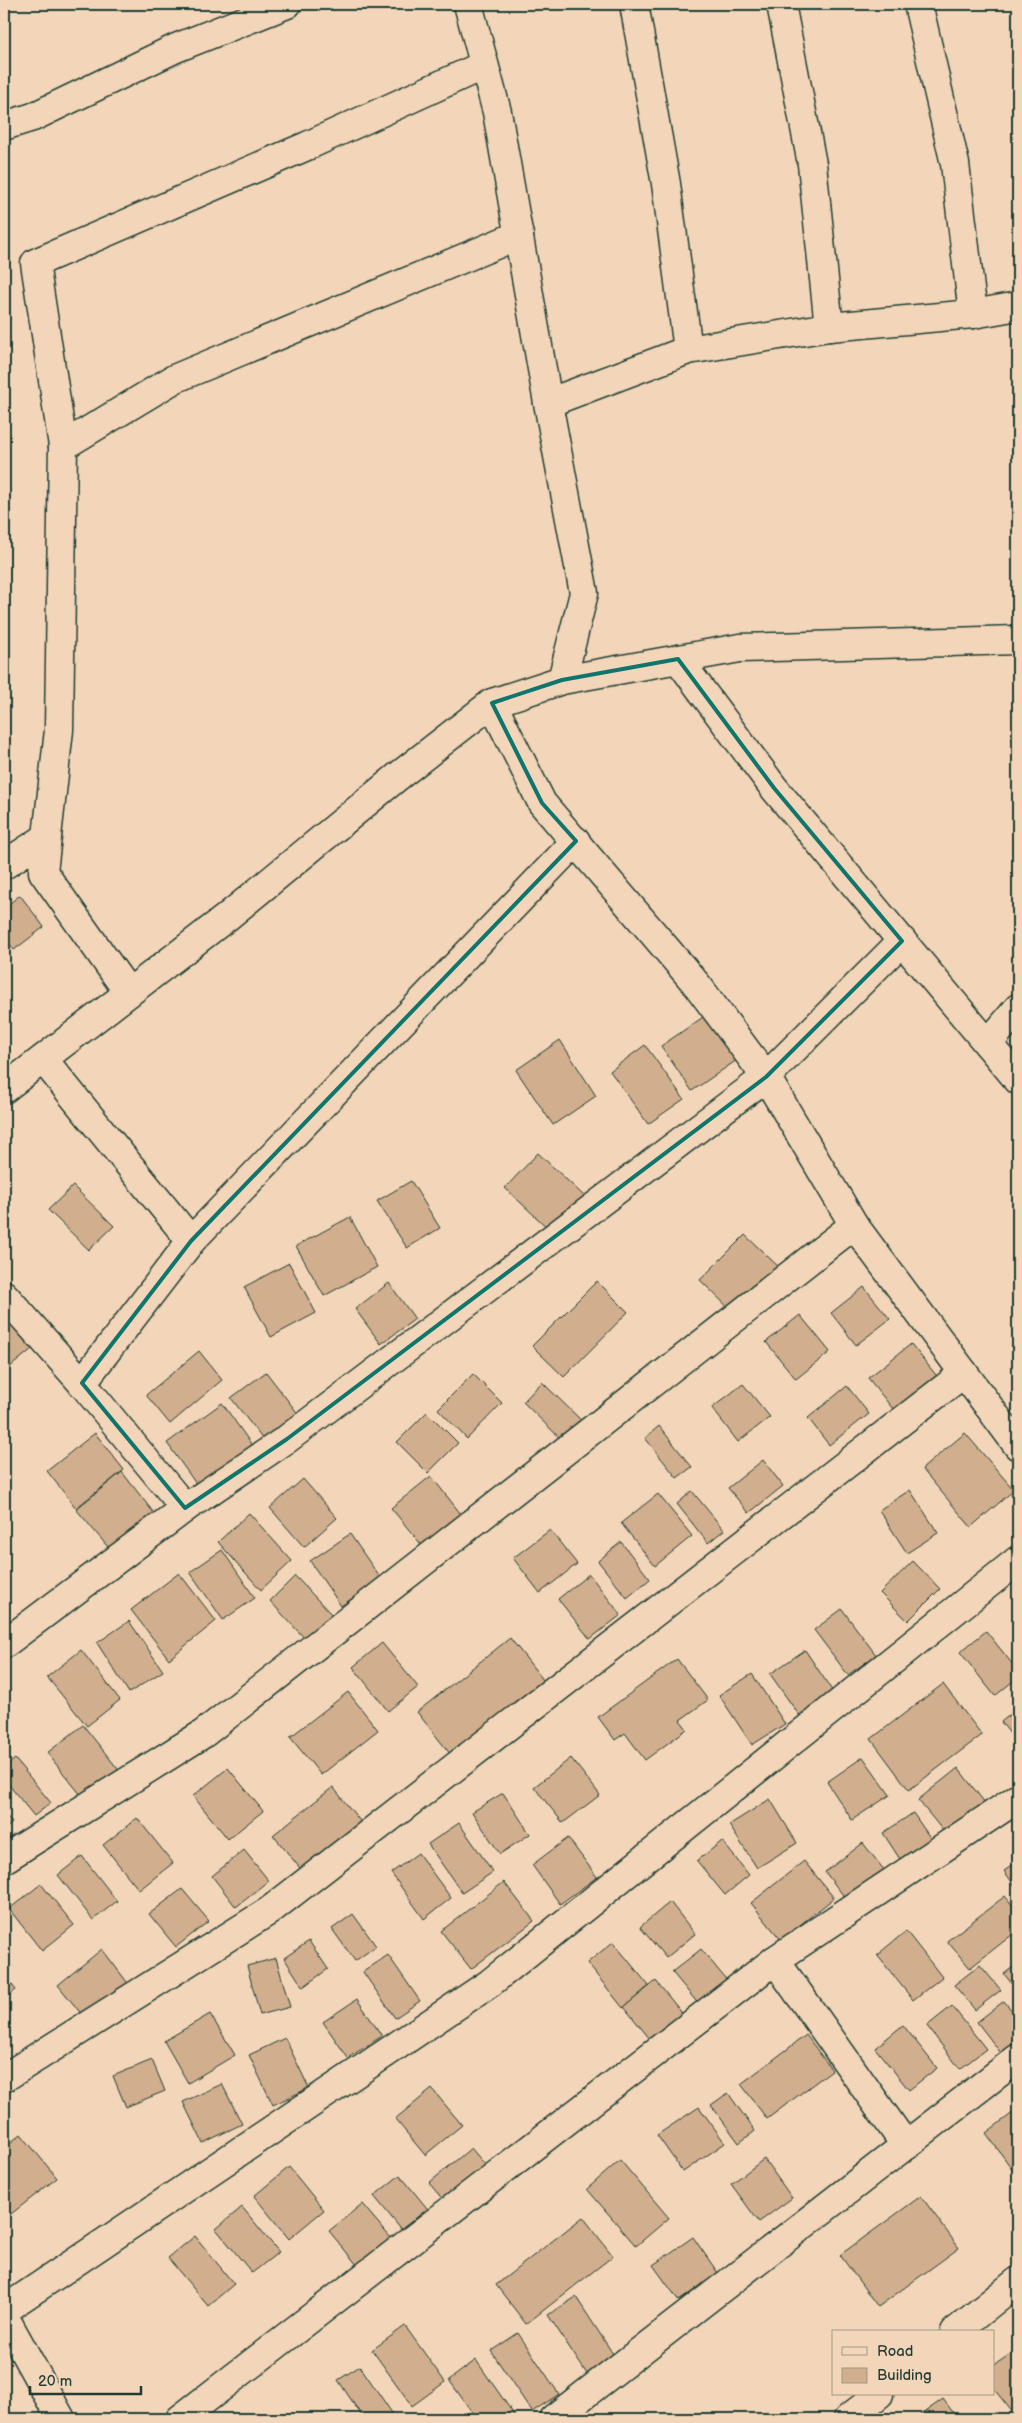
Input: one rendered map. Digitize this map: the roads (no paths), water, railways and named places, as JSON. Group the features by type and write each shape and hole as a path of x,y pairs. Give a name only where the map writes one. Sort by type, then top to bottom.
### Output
{"street":[{"path":"4,126 33,117 176,48 287,4"},
{"path":"468,4 497,112 548,403 584,593 562,680"},
{"path":"634,4 666,184 688,350"},
{"path":"781,4 812,164 829,327"},
{"path":"918,4 955,164 973,314"},
{"path":"128,992 43,872 59,730 63,446 36,263 307,146 484,65"},
{"path":"63,446 174,380 518,235"},
{"path":"548,403 688,350 829,327 973,314 1018,306"},
{"path":"4,1089 227,917 396,778 492,703 562,680 740,648 1018,640"},
{"path":"678,659 774,788 1018,1080"},
{"path":"492,703 542,802 698,986 766,1077 854,1225 1018,1446"},
{"path":"4,865 47,836"},
{"path":"82,1383 191,1241 576,841"},
{"path":"4,1644 185,1508 287,1439 766,1077 902,941"},
{"path":"988,1044 1018,1008"},
{"path":"43,1059 191,1241"},
{"path":"4,1859 203,1734 854,1225"},
{"path":"4,1294 82,1383 185,1508"},
{"path":"4,2078 269,1911 964,1373"},
{"path":"4,2310 490,1983 1018,1560"},
{"path":"180,2419 775,1960 1018,1798"},
{"path":"775,1960 906,2146"},
{"path":"553,2419 1018,2058"},
{"path":"958,2330 1018,2281"},
{"path":"4,2316 61,2419"},
{"path":"848,2419 876,2396"}]}
